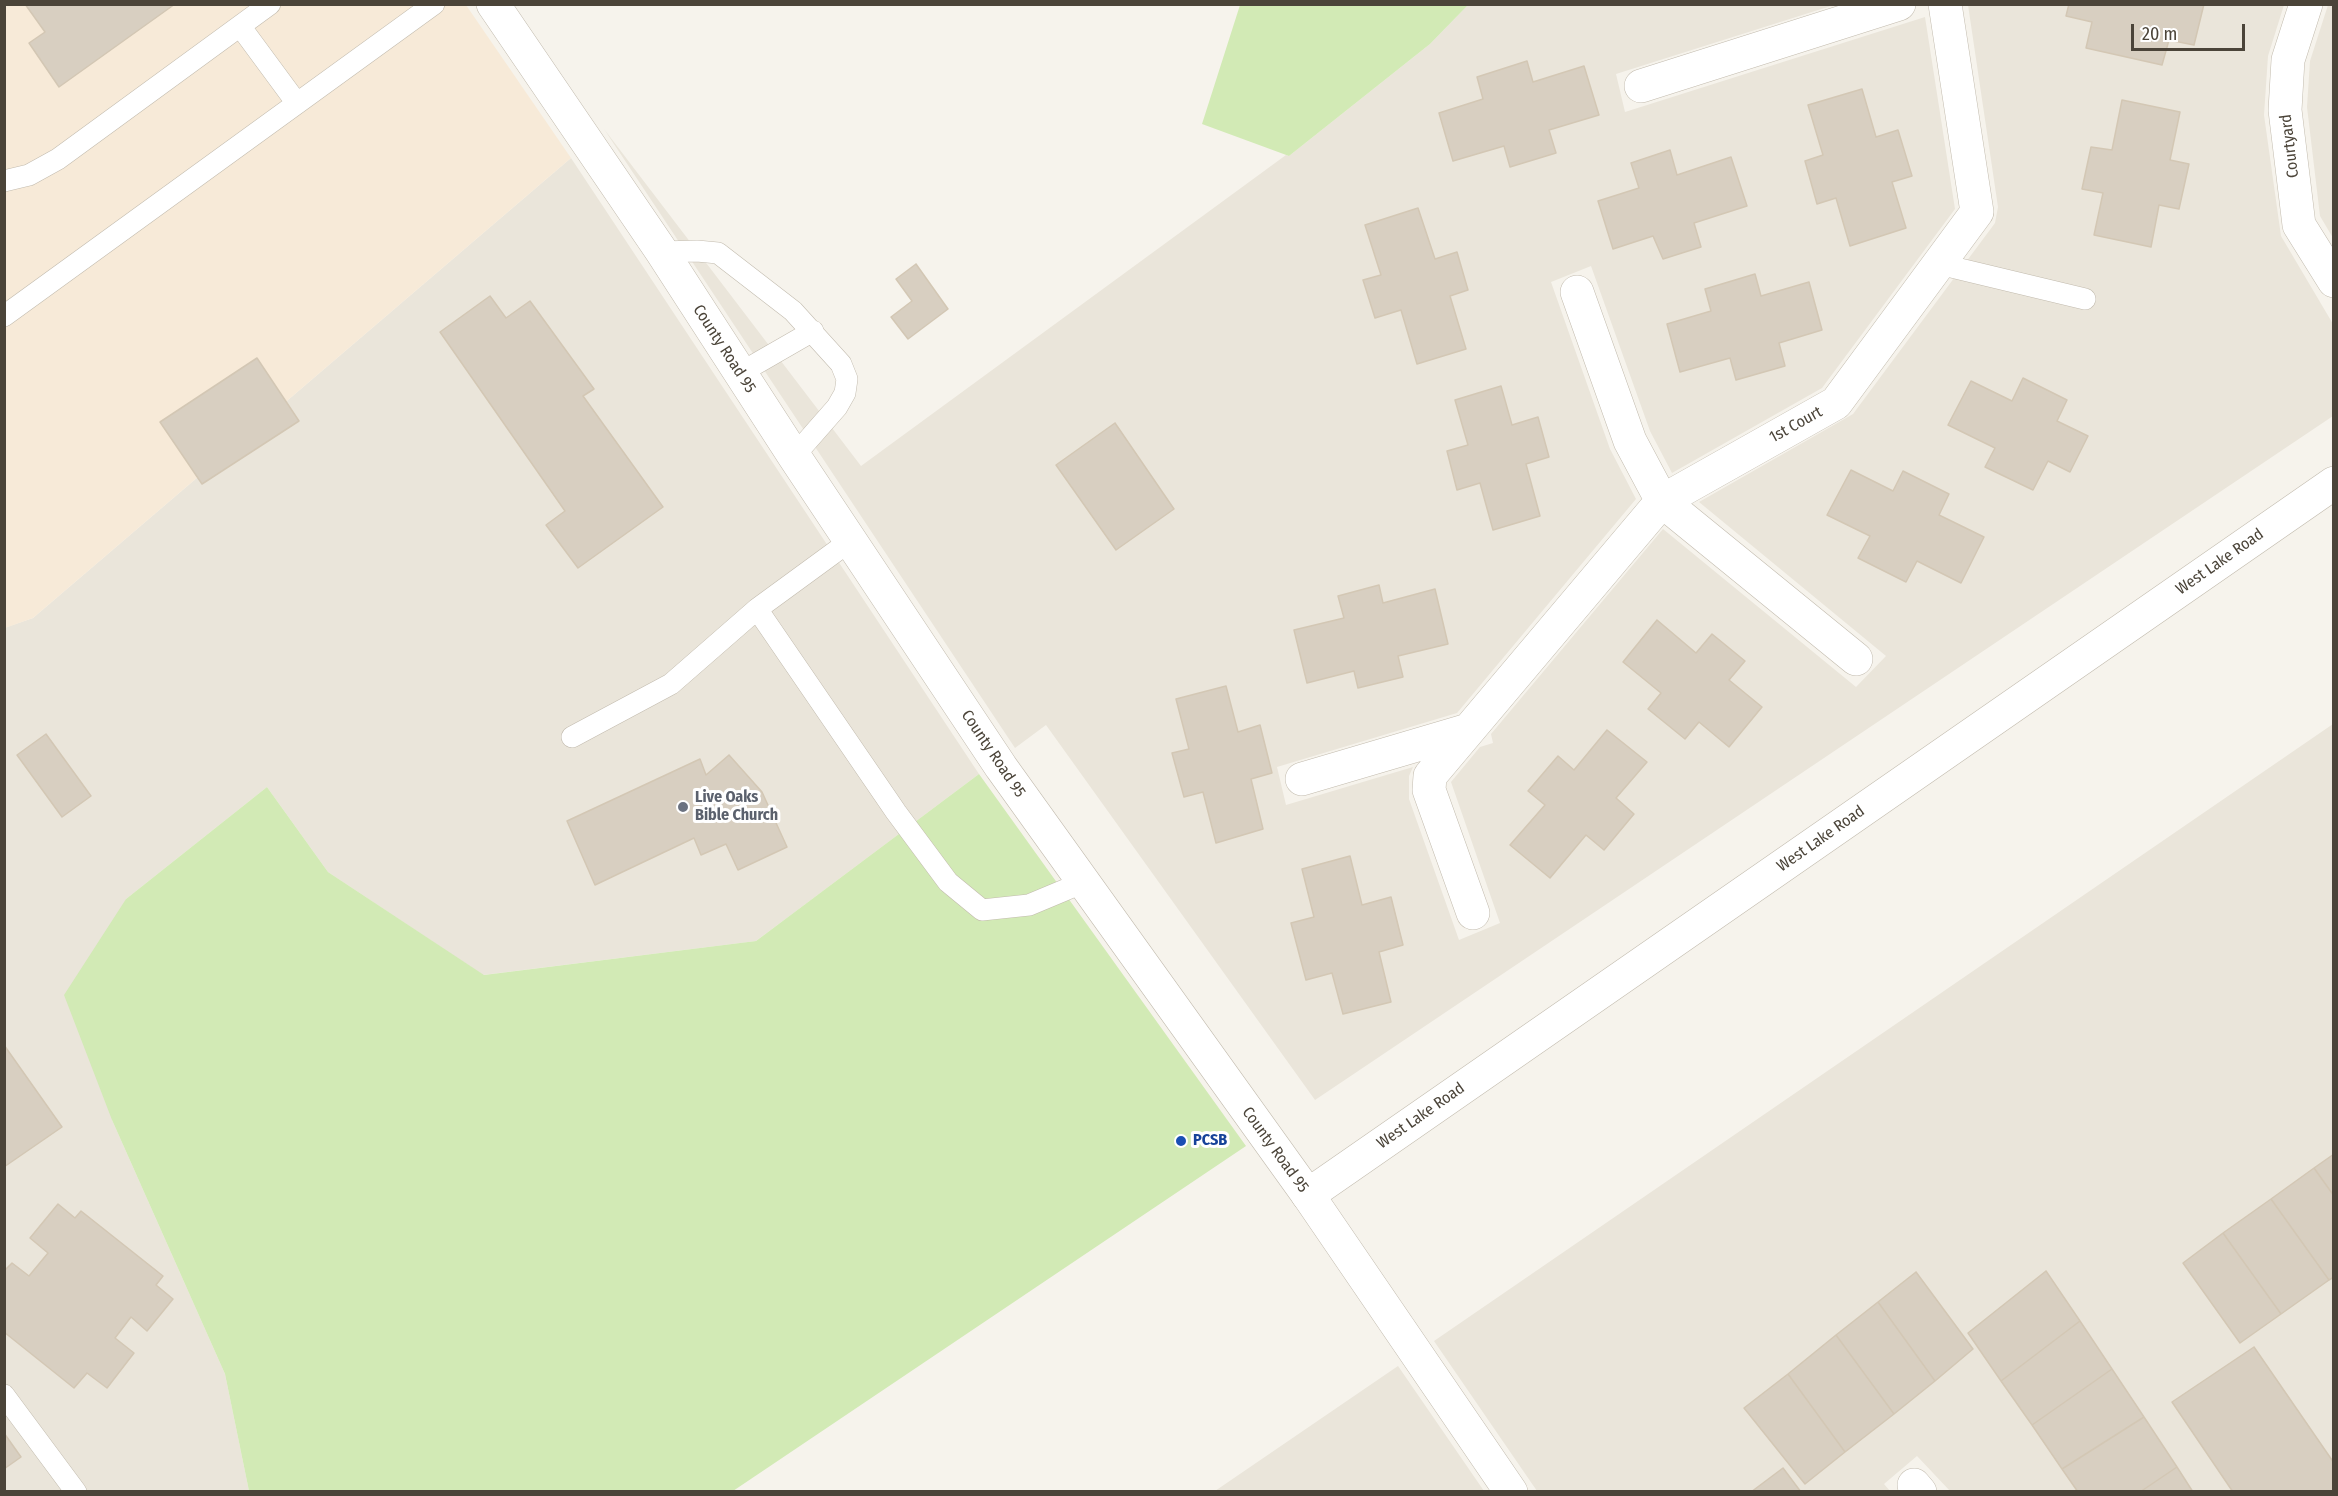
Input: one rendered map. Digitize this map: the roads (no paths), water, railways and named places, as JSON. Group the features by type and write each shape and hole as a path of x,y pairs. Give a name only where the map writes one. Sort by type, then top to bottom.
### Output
{"street":[{"name":"County Road 95","path":"493,4 662,252 794,456 1001,767 1308,1194 1510,1491"},
{"path":"1641,86 1899,4"},
{"name":"1st Court","path":"1473,913 1429,790 1430,776 1662,501 1836,403 1977,212 1945,4"},
{"name":"Courtyard","path":"2306,4 2288,60 2285,110 2300,225 2334,281"},
{"path":"1577,292 1630,441 1662,501 1856,659"},
{"name":"West Lake Road","path":"1308,1194 2334,483"},
{"path":"1302,779 1468,730"}],"lane":[{"path":"4,181 29,176 58,159 270,4"},
{"path":"4,316 434,4"},
{"path":"240,26 296,102"},
{"path":"662,252 697,250 718,253 767,288 813,331 841,364 847,379 845,393 837,407 794,456"},
{"path":"1939,264 2085,298"},
{"path":"740,373 813,331"},
{"path":"572,736 671,684 757,609 850,541"},
{"path":"757,609 896,812 948,882 982,910 1029,905 1084,882"},
{"path":"4,1395 76,1491"}],"place":[{"name":"Live Oaks Bible Church","path":"683,807"},
{"name":"PCSB","path":"1181,1141"}]}
